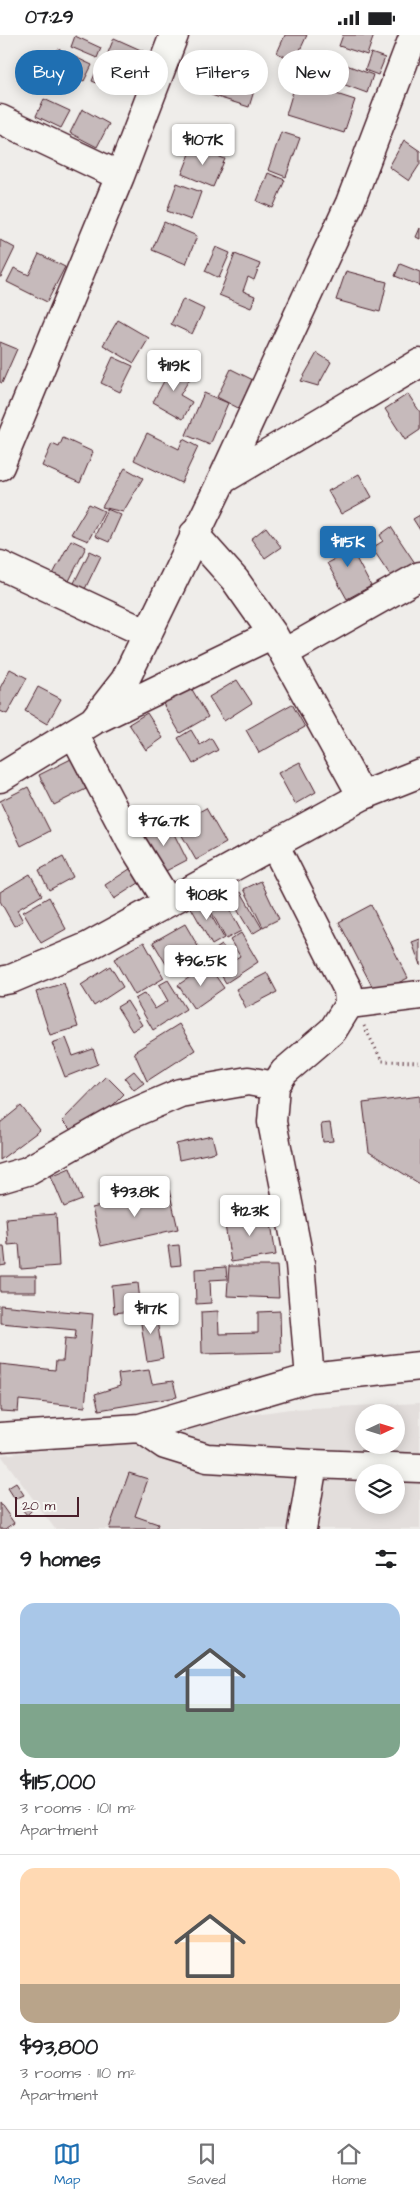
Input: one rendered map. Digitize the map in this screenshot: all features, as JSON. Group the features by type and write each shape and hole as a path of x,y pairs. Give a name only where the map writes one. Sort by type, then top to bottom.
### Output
{"street":[{"path":"0,466 120,176 174,35"},
{"path":"84,727 125,680 194,534 222,480 350,203 414,35"},
{"path":"0,119 120,176"},
{"path":"222,480 420,363"},
{"path":"194,534 235,580 278,644 362,796"},
{"path":"0,565 148,634"},
{"path":"0,778 84,727 278,644 420,576"},
{"path":"84,727 131,843 168,902"},
{"path":"0,981 11,979 87,947 362,796 420,773"},
{"path":"274,844 348,990 351,1003 333,1030 284,1072 275,1086 272,1122 300,1264 310,1378"},
{"path":"351,1003 420,995"},
{"path":"0,1179 27,1171 119,1119 180,1093 248,1081 275,1086"},
{"path":"0,1437 140,1428 310,1378 420,1366"},
{"path":"140,1428 165,1445 207,1457 312,1465 420,1468"},
{"path":"302,1529 312,1465"}],"path":[{"path":"351,1003 382,1061 420,1061"}],"shaded area":[{"path":"420,1403 420,1529 55,1529 1,1455 145,1438 233,1417 290,1409 355,1406 355,1454 405,1454 405,1404 398,1404"}],"building":[{"path":"285,35 307,35 300,50 278,50"},
{"path":"343,35 374,35 367,55 339,46"},
{"path":"75,36 101,48 100,50 93,50 93,56 83,52 83,50 71,47"},
{"path":"114,38 141,50 109,50"},
{"path":"371,53 385,58 378,75 365,70"},
{"path":"83,61 92,65 83,81"},
{"path":"349,66 373,75 367,93 349,86"},
{"path":"211,95 253,95 249,107"},
{"path":"292,95 339,95 355,100 344,133 286,115"},
{"path":"44,99 70,111 61,128 36,116"},
{"path":"82,109 109,124 97,147 70,133"},
{"path":"281,132 300,138 286,177 268,170"},
{"path":"404,140 420,151 420,164 409,181 389,167"},
{"path":"193,146 225,159 213,187 182,174"},
{"path":"268,173 285,180 273,208 257,201"},
{"path":"177,183 201,192 191,220 167,211"},
{"path":"164,222 197,236 186,264 152,250"},
{"path":"420,228 420,239 416,237"},
{"path":"0,240 15,248 1,277 0,277"},
{"path":"216,247 230,253 219,278 205,271"},
{"path":"39,254 65,267 47,302 7,282 14,268 29,275"},
{"path":"235,254 260,264 254,280 248,277 243,291 255,296 251,308 219,295"},
{"path":"400,264 420,272 420,286 395,276"},
{"path":"346,271 387,282 380,312 336,300"},
{"path":"183,299 204,309 192,334 171,324"},
{"path":"118,320 149,338 134,363 103,345"},
{"path":"0,342 17,349 2,383 0,382"},
{"path":"317,353 331,362 318,386 301,381"},
{"path":"113,357 133,366 120,392 101,383"},
{"path":"173,364 192,375 180,395 192,402 183,419 153,402"},
{"path":"231,369 255,381 242,410 217,397"},
{"path":"204,393 228,403 210,445 186,435"},
{"path":"408,394 420,412 420,430 405,440 385,409"},
{"path":"147,433 179,449 183,439 198,447 181,483 134,460"},
{"path":"63,438 93,452 80,483 42,466 52,444 59,447"},
{"path":"125,468 143,478 123,512 102,507"},
{"path":"359,474 372,497 341,514 328,491"},
{"path":"89,504 104,511 88,541 71,534"},
{"path":"107,509 121,515 109,542 95,536"},
{"path":"420,515 420,530 413,519"},
{"path":"266,527 281,547 265,558 251,539"},
{"path":"391,527 415,563 393,579 372,548 383,541 380,535"},
{"path":"340,528 371,586 347,599 327,563 342,555 331,533"},
{"path":"71,540 86,547 68,583 52,576"},
{"path":"90,551 101,556 84,591 73,585"},
{"path":"10,669 27,678 7,714 0,711 0,688"},
{"path":"237,680 252,703 224,721 209,697"},
{"path":"190,686 208,717 180,733 162,702"},
{"path":"38,687 61,699 47,724 25,711"},
{"path":"292,704 305,727 259,753 246,730"},
{"path":"147,713 163,738 146,750 129,724"},
{"path":"191,730 200,745 211,738 218,750 193,764 178,738"},
{"path":"71,759 86,789 54,805 39,775"},
{"path":"300,762 316,792 295,804 278,773"},
{"path":"28,787 50,831 21,846 0,801"},
{"path":"206,808 226,843 196,860 176,825"},
{"path":"167,820 187,860 162,873 142,833"},
{"path":"63,857 73,877 49,890 39,870"},
{"path":"136,865 145,879 114,899 105,885"},
{"path":"30,874 42,895 17,910 23,921 14,926 0,901 0,892"},
{"path":"261,881 279,919 263,927 244,889"},
{"path":"241,892 262,928 252,934 230,898"},
{"path":"222,896 241,931 226,939 207,904"},
{"path":"49,897 66,929 41,943 23,912"},
{"path":"201,898 224,938 212,945 189,904"},
{"path":"371,905 408,978 376,994 339,922"},
{"path":"185,924 203,955 172,974 153,942"},
{"path":"241,933 258,962 226,983 208,954 222,945 232,961 240,956 230,940"},
{"path":"420,939 420,965 412,942"},
{"path":"144,942 164,978 135,995 114,959"},
{"path":"208,965 224,988 194,1009 178,985"},
{"path":"110,966 123,987 94,1006 81,985"},
{"path":"267,973 277,992 246,1008 236,989"},
{"path":"168,980 186,1009 153,1030 135,999 145,993 155,1009 168,1001 159,985"},
{"path":"64,983 78,1027 50,1035 36,992"},
{"path":"127,1001 142,1025 132,1031 117,1007"},
{"path":"179,1024 195,1050 147,1081 134,1052"},
{"path":"66,1038 73,1056 93,1049 98,1064 65,1077 52,1043"},
{"path":"134,1071 144,1083 134,1090 125,1078"},
{"path":"106,1076 124,1094 80,1139 62,1121"},
{"path":"420,1096 420,1184 369,1152 363,1103"},
{"path":"21,1106 40,1130 0,1160 0,1123"},
{"path":"330,1123 333,1141 323,1142 321,1124"},
{"path":"212,1136 216,1152 179,1160 176,1144"},
{"path":"70,1168 82,1200 64,1207 51,1176"},
{"path":"169,1190 178,1229 101,1246 92,1208"},
{"path":"269,1211 276,1255 231,1262 224,1219"},
{"path":"56,1214 59,1266 21,1269 19,1244 8,1245 6,1218"},
{"path":"179,1245 181,1265 171,1266 168,1246"},
{"path":"0,1246 4,1246 6,1265 0,1266"},
{"path":"229,1266 277,1266 279,1298 227,1296"},
{"path":"226,1267 227,1279 210,1280 211,1303 196,1304 195,1269"},
{"path":"0,1276 36,1276 36,1292 0,1292"},
{"path":"138,1283 141,1310 114,1313 112,1286"},
{"path":"0,1305 93,1314 85,1407 19,1400 18,1412 0,1411 0,1364 55,1370 56,1361 63,1361 65,1338 75,1339 76,1330 0,1323"},
{"path":"155,1308 163,1358 147,1361 139,1311"},
{"path":"218,1311 219,1334 258,1333 258,1312 280,1311 281,1352 202,1354 201,1312"},
{"path":"149,1370 152,1384 173,1381 177,1397 99,1410 95,1394 120,1386 118,1374"},
{"path":"129,1473 148,1479 135,1516 158,1524 156,1529 109,1529"},
{"path":"16,1483 24,1495 15,1499 8,1488"},
{"path":"0,1503 14,1523 6,1529 0,1529"},
{"path":"26,1503 32,1510 27,1515 21,1508"}]}
